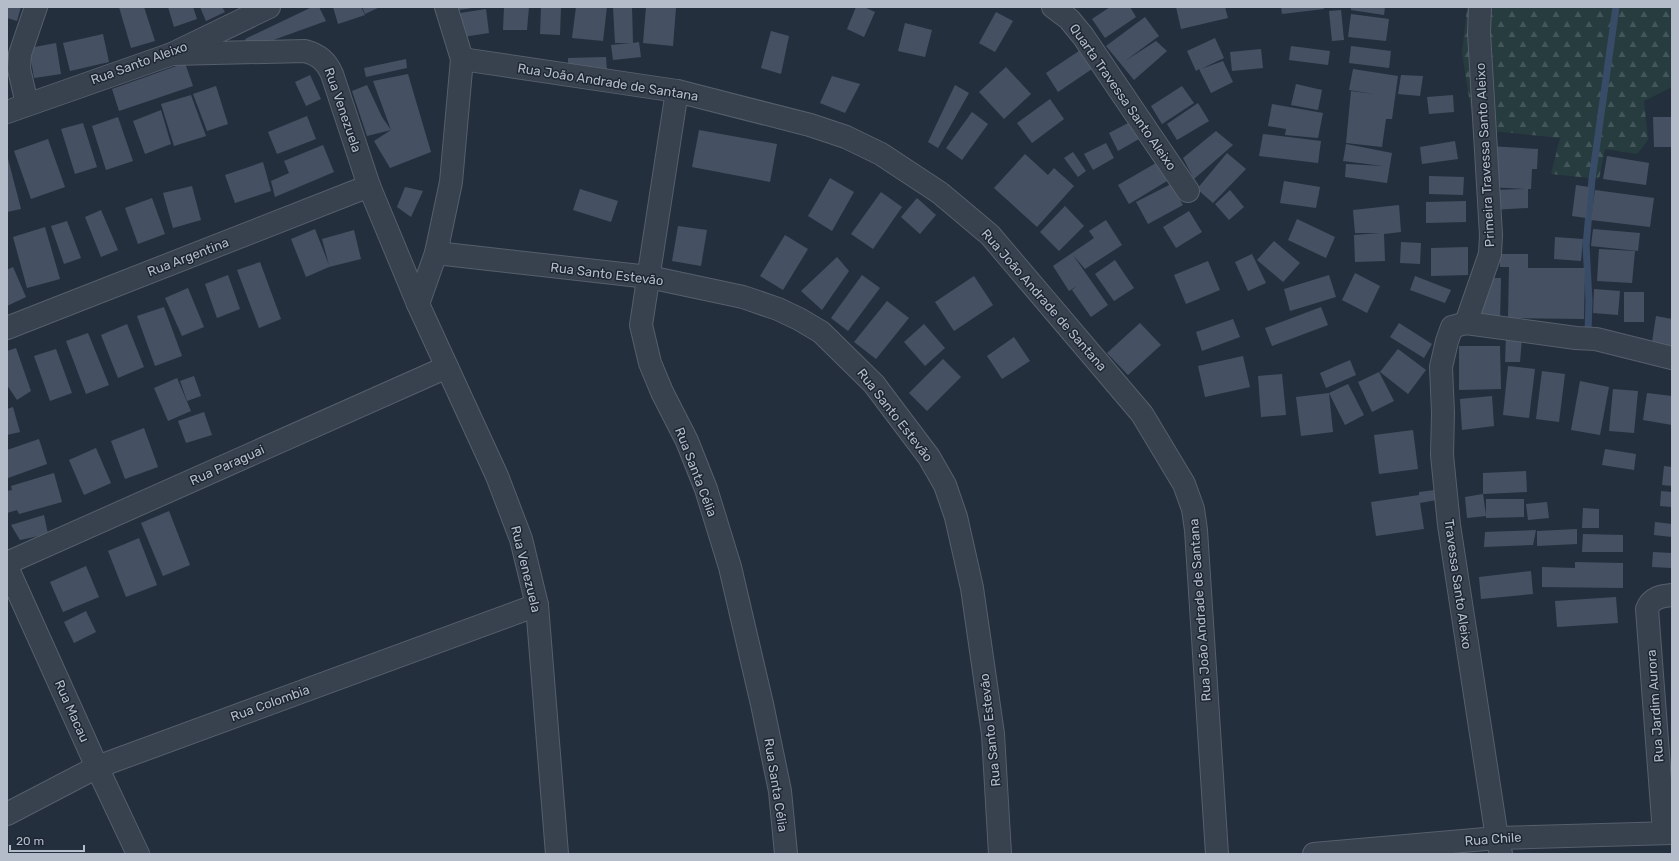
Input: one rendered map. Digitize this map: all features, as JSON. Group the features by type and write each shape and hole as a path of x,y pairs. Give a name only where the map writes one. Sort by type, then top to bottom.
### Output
{"street":[{"path":"17,108 20,54 36,7"},
{"name":"Rua Santo Aleixo","path":"17,108 172,54 269,7"},
{"path":"418,304 436,253 451,182 462,59 446,7"},
{"name":"Quarta Travessa Santo Aleixo","path":"1054,7 1069,19 1083,36 1188,192"},
{"name":"Primeira Travessa Santo Aleixo","path":"1466,324 1490,254 1492,235 1479,34 1480,7"},
{"name":"Rua Venezuela","path":"172,54 305,51 321,58 328,64 369,186 418,304 497,476 521,539 537,605 557,854"},
{"name":"Rua João Andrade de Santana","path":"462,59 677,91 810,125 846,138 881,154 940,193 990,235 1142,414 1184,484 1193,509 1196,530 1216,854"},
{"name":"Rua Santa Célia","path":"677,91 641,325 650,363 662,392 687,441 706,489 730,567 762,704 780,791 786,854"},
{"name":"Rua Argentina","path":"7,328 369,186"},
{"name":"Rua Santo Estevão","path":"436,253 649,277 750,300 778,309 821,332 874,384 930,457 946,485 956,517 972,588 993,734 1000,854"},
{"path":"1466,324 1576,338 1596,339 1672,358"},
{"name":"Travessa Santo Aleixo","path":"1466,324 1452,327 1441,367 1443,414 1442,455 1449,525 1499,846"},
{"name":"Rua Paraguai","path":"7,563 447,367"},
{"name":"Rua Macau","path":"7,566 97,767 138,854"},
{"name":"Rua Jardim Aurora","path":"1668,833 1647,609 1649,603 1653,599 1672,595"},
{"name":"Rua Colombia","path":"7,814 97,767 537,605"},
{"name":"Rua Chile","path":"1314,854 1499,846 1668,833"}],"green space":[{"path":"1467,7 1672,7 1672,87 1644,101 1648,140 1637,154 1605,149 1599,179 1551,174 1560,138 1474,129 1462,53"}],"building":[{"path":"7,7 21,7 17,21 7,18"},
{"path":"119,7 144,7 155,41 131,48"},
{"path":"168,7 193,7 197,19 174,27"},
{"path":"200,7 222,7 225,12 206,21"},
{"path":"312,7 319,7 326,21 251,48 245,39"},
{"path":"333,7 361,7 365,15 338,24"},
{"path":"362,7 380,7 365,14"},
{"path":"452,7 472,7 472,8 453,11"},
{"path":"504,7 529,7 527,30 503,30"},
{"path":"541,7 561,7 560,35 540,34"},
{"path":"576,7 607,7 603,41 572,38"},
{"path":"613,7 632,7 633,43 639,42 641,57 613,60 611,45 630,43 615,43"},
{"path":"646,7 676,8 673,46 643,43"},
{"path":"856,7 864,7 875,12 864,37 847,29"},
{"path":"1110,7 1130,7 1136,17 1105,38 1092,19"},
{"path":"1176,7 1225,7 1228,18 1181,29"},
{"path":"1281,7 1324,7 1324,9 1282,14"},
{"path":"1351,7 1385,7 1384,15 1351,10"},
{"path":"486,9 489,33 463,37 460,13"},
{"path":"1341,10 1344,40 1332,41 1329,11"},
{"path":"996,12 1013,21 995,52 979,43"},
{"path":"1351,14 1389,19 1386,41 1348,37"},
{"path":"1145,17 1159,36 1125,61 1156,41 1167,51 1134,80 1106,46"},
{"path":"905,23 932,30 925,57 898,51"},
{"path":"771,31 789,36 781,74 761,68"},
{"path":"103,34 109,62 70,71 63,43"},
{"path":"1215,38 1224,58 1201,69 1223,61 1233,82 1211,93 1199,69 1196,71 1187,51"},
{"path":"56,43 61,74 34,78 29,48"},
{"path":"1291,46 1330,51 1328,65 1289,60"},
{"path":"1351,46 1391,51 1389,68 1349,63"},
{"path":"1261,49 1263,68 1232,71 1230,52"},
{"path":"1079,51 1092,69 1058,92 1046,73"},
{"path":"606,57 607,71 568,72 568,58"},
{"path":"406,59 407,68 366,77 364,68"},
{"path":"185,63 193,86 119,111 112,89"},
{"path":"1006,67 1031,94 1004,119 979,92"},
{"path":"1353,69 1398,76 1392,119 1386,119 1382,147 1346,143 1351,91 1375,94 1349,90"},
{"path":"408,74 431,152 390,168 374,141 391,130 373,81"},
{"path":"310,75 321,99 306,106 295,82"},
{"path":"1401,75 1423,76 1420,96 1398,94"},
{"path":"832,76 860,84 845,113 820,103"},
{"path":"1296,84 1322,90 1318,110 1291,105"},
{"path":"367,85 382,117 391,130 367,136 352,91"},
{"path":"955,85 969,93 938,148 928,142"},
{"path":"216,86 228,124 207,131 193,94"},
{"path":"1182,86 1194,103 1162,124 1151,106"},
{"path":"191,95 206,136 174,146 161,104"},
{"path":"1453,95 1454,112 1429,114 1427,97"},
{"path":"1050,99 1064,119 1032,143 1017,123"},
{"path":"1198,103 1209,121 1177,140 1167,124"},
{"path":"1272,104 1323,113 1318,138 1285,135 1286,129 1268,126"},
{"path":"161,110 171,144 145,154 133,121"},
{"path":"972,112 988,124 962,160 946,148"},
{"path":"307,116 316,139 277,154 268,132"},
{"path":"118,117 133,161 106,170 92,126"},
{"path":"1653,117 1672,117 1672,147 1654,147"},
{"path":"1130,122 1139,139 1118,151 1109,133"},
{"path":"83,123 97,167 75,174 61,129"},
{"path":"699,130 777,144 770,182 692,167"},
{"path":"1216,131 1233,145 1194,179 1183,158"},
{"path":"1263,134 1321,141 1318,163 1259,156"},
{"path":"48,139 65,187 31,199 14,151"},
{"path":"1455,141 1458,159 1422,164 1420,147"},
{"path":"1106,143 1114,158 1093,170 1084,154"},
{"path":"1346,144 1392,153 1387,183 1345,177 1346,164 1383,166 1343,161"},
{"path":"323,145 334,172 275,197 271,181 289,173 284,161"},
{"path":"1489,146 1538,149 1537,169 1532,169 1531,189 1528,189 1528,208 1492,210 1491,190 1525,189 1489,187 1490,167 1500,167 1488,166"},
{"path":"1073,152 1086,171 1078,177 1064,158"},
{"path":"1227,153 1246,169 1213,203 1197,189"},
{"path":"1025,154 1048,175 1054,168 1074,186 1037,227 994,188"},
{"path":"7,155 21,209 7,212"},
{"path":"1607,156 1649,163 1646,185 1603,179"},
{"path":"263,162 271,191 235,203 225,175"},
{"path":"1156,163 1167,181 1129,204 1118,185"},
{"path":"1429,176 1464,177 1463,195 1429,194"},
{"path":"830,178 854,192 832,231 808,216"},
{"path":"1284,181 1320,187 1316,208 1280,203"},
{"path":"1171,184 1183,205 1148,224 1136,202"},
{"path":"1576,185 1589,187 1586,218 1572,216"},
{"path":"192,186 201,220 173,228 163,193"},
{"path":"405,187 423,191 411,217 397,207"},
{"path":"580,189 618,201 611,222 573,210"},
{"path":"1230,190 1244,207 1229,220 1215,204"},
{"path":"1595,190 1654,198 1650,227 1591,220"},
{"path":"881,192 902,207 873,249 851,234"},
{"path":"152,198 165,234 138,244 125,208"},
{"path":"917,198 936,215 920,234 901,217"},
{"path":"1466,201 1466,222 1426,223 1426,202"},
{"path":"1399,205 1401,232 1384,234 1385,261 1355,262 1354,235 1380,233 1355,233 1353,210"},
{"path":"1065,206 1084,226 1059,251 1040,232"},
{"path":"101,210 118,250 101,257 85,217"},
{"path":"1189,211 1202,232 1176,248 1163,227"},
{"path":"1297,219 1335,237 1326,258 1288,240"},
{"path":"1106,220 1122,245 1085,269 1073,255 1108,305 1091,317 1072,290 1077,286 1069,291 1053,266 1094,238 1089,231"},
{"path":"67,221 81,258 64,264 51,226"},
{"path":"678,226 707,230 701,266 672,261"},
{"path":"45,227 60,279 27,288 13,237"},
{"path":"315,229 329,265 322,239 354,230 361,259 329,267 306,277 291,239"},
{"path":"1593,229 1640,233 1638,251 1591,246"},
{"path":"785,235 808,249 783,290 760,276"},
{"path":"1555,237 1583,239 1581,261 1554,259"},
{"path":"1274,241 1300,263 1283,282 1257,260"},
{"path":"1401,242 1421,243 1420,264 1400,263"},
{"path":"1468,247 1468,275 1431,276 1431,248"},
{"path":"1599,249 1635,251 1632,283 1597,281"},
{"path":"1252,254 1266,283 1248,291 1235,262"},
{"path":"1500,254 1528,254 1528,268 1585,268 1584,319 1508,318 1509,267 1500,267"},
{"path":"837,257 849,271 822,310 801,291"},
{"path":"1115,260 1134,288 1114,301 1095,274"},
{"path":"1208,261 1220,290 1186,304 1174,275"},
{"path":"260,262 281,319 259,328 237,270"},
{"path":"13,267 26,297 7,306 7,270"},
{"path":"1355,273 1380,286 1367,313 1342,300"},
{"path":"228,275 240,309 217,318 205,284"},
{"path":"862,275 880,288 848,331 831,318"},
{"path":"1329,275 1336,297 1290,311 1284,289"},
{"path":"974,276 993,305 954,331 935,302"},
{"path":"1415,276 1451,290 1445,303 1410,290"},
{"path":"1482,278 1501,278 1500,323 1482,323"},
{"path":"188,288 204,327 182,336 165,298"},
{"path":"1594,289 1620,291 1618,315 1593,313"},
{"path":"1624,292 1644,292 1644,322 1624,322"},
{"path":"887,301 909,318 876,359 854,342"},
{"path":"164,307 182,356 155,366 137,316"},
{"path":"1321,307 1328,325 1272,346 1265,328"},
{"path":"1656,316 1672,319 1672,346 1652,342"},
{"path":"1233,319 1240,337 1202,351 1196,332"},
{"path":"1140,323 1161,345 1128,375 1107,353"},
{"path":"1399,323 1432,344 1424,358 1390,337"},
{"path":"127,324 144,367 118,378 101,335"},
{"path":"924,324 945,348 925,366 904,342"},
{"path":"88,333 109,385 86,394 66,341"},
{"path":"1014,337 1030,361 1002,379 987,356"},
{"path":"1506,337 1522,338 1520,362 1505,362"},
{"path":"1459,346 1500,346 1501,389 1459,390"},
{"path":"16,348 31,391 17,400 7,385 7,351"},
{"path":"56,349 72,393 50,401 34,356"},
{"path":"1398,349 1426,370 1408,394 1380,372"},
{"path":"1243,356 1250,387 1205,397 1198,366"},
{"path":"943,359 961,377 927,411 909,393"},
{"path":"1350,360 1356,375 1326,388 1320,373"},
{"path":"1508,366 1535,369 1529,418 1503,415"},
{"path":"1542,371 1565,374 1559,422 1536,419"},
{"path":"1379,372 1394,401 1372,412 1358,382"},
{"path":"1282,374 1286,415 1261,417 1258,376"},
{"path":"194,376 201,396 187,401 180,381"},
{"path":"177,378 191,411 168,421 154,388"},
{"path":"1580,381 1609,387 1600,435 1571,430"},
{"path":"1348,384 1364,415 1345,425 1329,393"},
{"path":"1613,389 1638,391 1634,433 1609,431"},
{"path":"1329,393 1333,432 1301,436 1296,397"},
{"path":"1647,393 1672,396 1672,425 1643,420"},
{"path":"1492,396 1494,426 1462,430 1460,399"},
{"path":"13,407 20,432 7,435 7,409"},
{"path":"204,412 212,435 186,443 178,421"},
{"path":"144,428 158,467 125,479 111,441"},
{"path":"1413,430 1418,469 1379,474 1374,435"},
{"path":"39,439 47,464 8,478 7,450"},
{"path":"96,448 111,483 84,495 69,460"},
{"path":"1605,449 1636,454 1634,470 1602,465"},
{"path":"1664,466 1672,467 1672,486 1662,485"},
{"path":"1526,471 1527,492 1483,494 1483,473"},
{"path":"54,473 62,502 19,514 17,510 7,513 7,491 12,490 11,486"},
{"path":"1435,490 1437,500 1420,503 1424,529 1376,536 1371,502 1419,495 1419,492"},
{"path":"1661,491 1672,492 1672,507 1660,506"},
{"path":"1483,494 1486,515 1486,499 1524,499 1524,517 1486,518 1486,516 1467,518 1465,497"},
{"path":"1547,502 1549,518 1528,520 1526,504"},
{"path":"1583,508 1599,509 1599,528 1582,528"},
{"path":"169,511 190,565 163,576 141,523"},
{"path":"44,515 48,534 20,540 11,525"},
{"path":"1655,522 1672,524 1672,537 1654,535"},
{"path":"1577,529 1577,544 1537,546 1537,531"},
{"path":"1536,530 1533,545 1484,547 1485,532"},
{"path":"1583,534 1623,535 1623,552 1582,552"},
{"path":"139,538 157,585 126,597 108,551"},
{"path":"1653,552 1672,553 1672,568 1652,567"},
{"path":"1575,562 1623,563 1623,588 1542,587 1542,567 1575,568"},
{"path":"86,566 99,597 63,612 50,582"},
{"path":"1531,571 1533,594 1481,599 1479,577"},
{"path":"1616,597 1618,623 1557,627 1555,601"},
{"path":"86,611 96,632 74,643 64,622"}],"waterway":[{"path":"1590,336 1588,333 1589,300 1586,246 1592,179 1616,7"}]}
